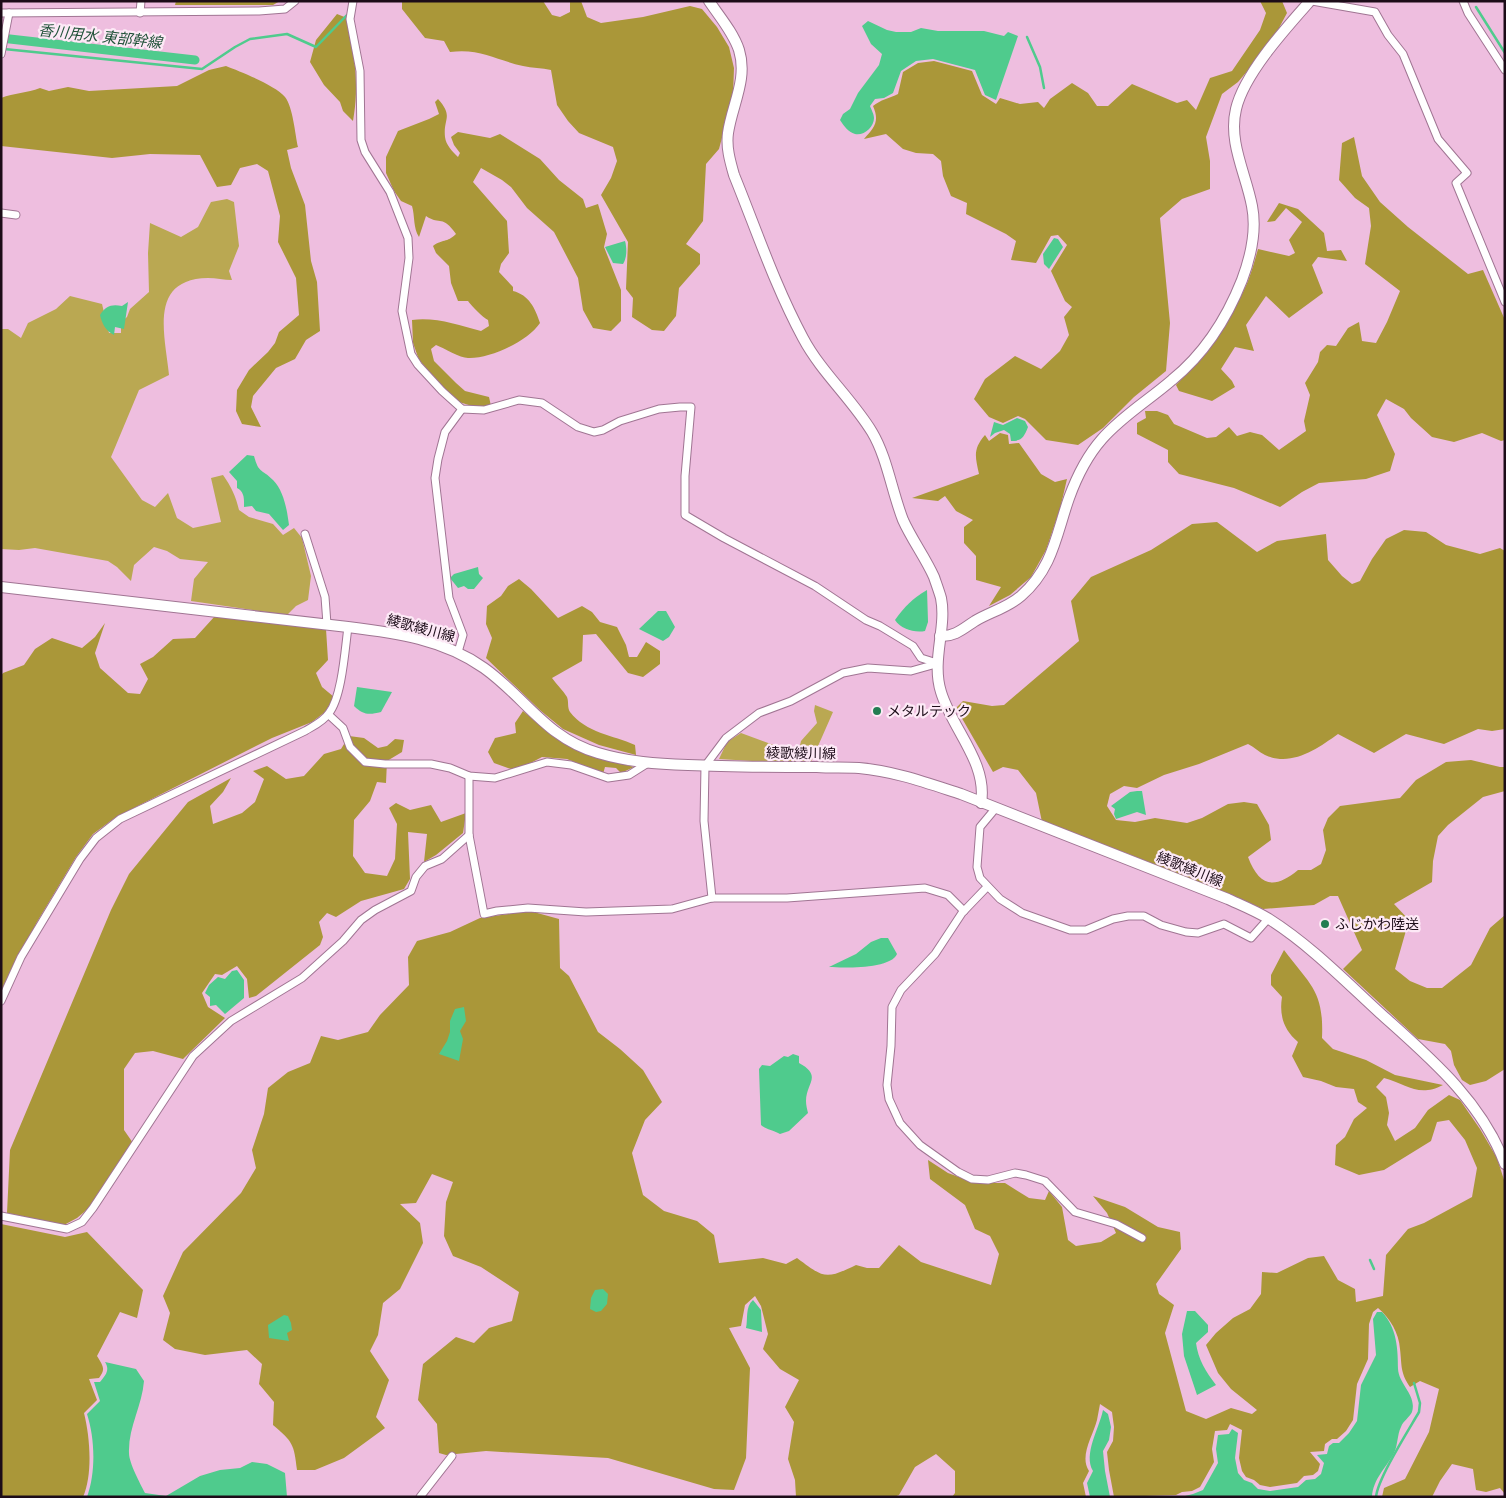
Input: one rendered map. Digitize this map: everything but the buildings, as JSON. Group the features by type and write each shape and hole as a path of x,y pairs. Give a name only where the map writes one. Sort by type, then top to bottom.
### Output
{"main road":[{"path":"709,1 731,34 739,50 742,66 742,78 728,132 729,160 734,175 784,300 803,339 816,360 872,432 879,447 904,522 933,576 941,599 937,663 939,686 981,778 981,804"},
{"path":"940,636 951,636 967,628 975,621 1010,604 1028,590 1052,555 1069,497 1093,451 1103,438 1120,422 1190,364 1201,352 1223,320 1233,302 1248,262 1254,224 1252,206 1237,151 1234,129 1235,110 1241,93 1253,72 1311,1"},
{"name":"綾歌綾川線","path":"1,586 327,624 383,632 442,645 458,652 491,674 510,689 546,725 570,742 597,753 623,760 705,766 858,768 917,779 961,794 981,804 1228,899 1268,919 1314,953 1428,1056 1454,1083 1480,1116 1505,1164"}],"street":[{"path":"140,13 141,1"},
{"path":"3,46 5,13 259,11 285,9 295,1"},
{"path":"353,1 350,19 360,71 361,140 365,152 397,207 410,249 402,311 411,354 418,365 462,409 484,410 519,400 542,403 578,427 594,432 603,430 620,421 659,409 691,407 685,476 686,515 724,538 815,586 866,620 880,626 913,646 921,658 937,663"},
{"path":"1311,1 1375,12 1388,35 1403,54 1438,139 1467,174 1456,183 1505,302"},
{"path":"1463,1 1468,13 1505,70"},
{"path":"1,213 16,215"},
{"path":"458,652 463,635 449,598 435,478 445,432 462,409"},
{"path":"305,534 326,597 327,624"},
{"path":"1,1001 21,957 53,901 96,838 120,819 305,731 319,723 329,714 335,705 348,627"},
{"path":"712,898 704,821 705,766 726,738 759,713 791,701 843,673 868,668 911,671 937,663"},
{"path":"329,714 343,728 350,747 365,762 431,764 450,768 469,776 495,778 547,762 571,765 608,778 629,776 648,763"},
{"path":"469,776 469,834 484,914 528,908 586,912 672,909 712,898 804,897 925,888 948,895 964,911"},
{"path":"995,809 980,827 977,867 980,878 987,887 1000,899 1022,913 1070,930 1086,930 1113,918 1144,916 1186,932 1198,933 1224,924 1251,938 1268,919"},
{"path":"1,1216 68,1229 82,1222 193,1056 232,1021 302,978 343,941 361,920 375,910 411,891 416,877 425,866 442,859 469,834"},
{"path":"987,887 964,911 935,954 900,990 892,1007 887,1085 889,1099 900,1123 920,1145 958,1172 972,1179 988,1180 1015,1173 1045,1181 1075,1212 1116,1224 1142,1238"},
{"path":"420,1497 452,1456"}],"shaded area":[{"path":"176,1 280,1 273,5 175,5"},
{"path":"402,1 543,1 552,15 560,17 570,12 570,1 581,1 587,17 601,23 643,17 690,6 702,9 717,27 729,47 734,68 733,96 719,149 706,164 703,221 686,244 700,254 700,264 679,288 676,316 664,331 652,330 632,317 633,298 626,289 628,242 601,195 611,178 617,161 613,147 579,133 568,121 557,105 551,70 523,66 479,53 450,52 444,41 425,38 402,9"},
{"path":"1260,1 1282,1 1287,13 1271,43 1238,82 1222,94 1206,137 1210,161 1210,189 1182,199 1160,218 1170,323 1166,371 1134,397 1103,428 1078,445 1046,440 1025,419 1018,416 1003,423 989,417 974,399 985,379 1015,356 1041,369 1060,351 1069,335 1064,317 1072,307 1065,301 1051,271 1067,245 1058,235 1051,236 1036,263 1011,260 1016,241 966,214 967,203 951,196 943,176 941,161 933,154 916,153 903,149 886,134 864,139 876,121 873,106 898,94 903,72 918,63 934,61 972,71 982,95 996,104 1000,98 1020,104 1038,102 1044,108 1050,99 1072,83 1088,93 1097,106 1108,106 1132,84 1177,103 1187,100 1196,110 1210,78 1232,71 1260,30 1266,13"},
{"path":"337,14 347,18 354,56 356,94 353,121 343,111 340,102 324,85 310,62 316,40"},
{"path":"868,21 896,32 911,32 921,28 938,31 984,31 1004,36 1008,32 1018,36 996,100 985,95 975,70 933,59 916,61 901,71 893,93 884,98 875,99 870,106 874,121 870,128 862,134 855,134 848,130 840,120 843,114 850,109 858,93 879,65 882,54 871,44 862,26"},
{"path":"226,66 274,88 288,101 298,147 287,150 291,168 305,205 311,261 317,282 320,331 306,340 295,359 276,368 253,396 251,407 261,427 242,424 236,411 237,390 249,370 275,343 279,332 299,315 296,278 278,242 280,216 268,171 257,164 240,168 231,185 217,187 200,155 150,154 112,158 1,146 1,98 40,88 49,91 68,87 89,91 177,86 209,70"},
{"path":"438,99 447,114 446,140 458,157 460,153 451,137 458,132 490,138 500,134 540,159 559,180 583,199 586,208 598,204 607,234 604,247 621,290 621,321 611,331 593,328 583,310 578,278 554,232 527,208 511,187 481,168 473,182 507,221 509,253 501,264 499,272 513,287 513,291 519,293 531,303 540,323 527,336 508,348 477,358 465,358 436,345 431,349 434,361 456,383 465,391 489,397 491,406 472,406 459,402 419,360 413,343 412,320 438,321 481,331 489,326 488,320 468,301 458,301 451,283 449,266 436,253 433,246 450,239 456,234 448,224 426,216 419,237 412,206 401,201 386,173 386,157 398,131 439,114 435,102"},
{"path":"1354,137 1362,176 1380,202 1408,227 1468,274 1483,270 1505,320 1505,440 1501,441 1482,433 1454,442 1432,437 1404,409 1386,399 1377,415 1395,454 1390,471 1366,479 1319,483 1280,507 1234,488 1179,474 1168,462 1168,450 1137,434 1137,423 1146,418 1145,411 1157,411 1168,415 1174,424 1207,438 1216,437 1229,427 1237,436 1250,432 1262,435 1279,450 1306,431 1304,421 1310,395 1305,383 1318,362 1320,352 1327,345 1336,346 1348,328 1359,322 1362,341 1376,343 1387,322 1400,291 1365,264 1371,226 1369,208 1355,198 1339,180 1342,143"},
{"path":"227,199 234,202 239,246 229,271 232,280 208,278 189,281 176,288 168,299 164,312 164,327 169,375 139,390 111,457 142,500 155,507 168,493 177,518 193,528 221,522 211,478 223,475 233,492 239,510 249,517 273,524 283,535 294,528 302,538 311,576 308,600 296,606 287,615 191,601 194,579 208,562 180,559 167,551 154,547 134,565 131,581 108,561 35,548 19,550 1,549 1,329 8,329 21,338 28,323 56,309 70,296 102,304 109,333 121,333 121,322 127,317 130,309 149,292 148,253 150,223 181,237 198,227 211,202"},
{"path":"1279,203 1298,209 1324,233 1327,251 1341,250 1347,261 1318,257 1312,265 1323,293 1289,318 1266,296 1246,325 1254,351 1235,347 1221,369 1235,387 1212,401 1179,391 1176,385 1214,341 1230,316 1248,280 1258,249 1289,256 1295,253 1289,240 1302,222 1286,208 1275,221 1267,222"},
{"path":"1054,238 1058,239 1063,247 1049,269 1044,264 1043,254"},
{"path":"625,241 626,253 623,264 613,263 605,247"},
{"path":"128,302 124,329 115,327 114,335 105,327 100,315 109,306 122,306"},
{"path":"1017,418 1025,421 1028,427 1024,436 1020,439 1011,441 1010,434 1004,430 990,437 994,422 1003,425"},
{"path":"1000,433 1008,435 1009,444 1019,443 1041,474 1055,482 1067,479 1060,509 1046,550 1031,577 1010,595 989,606 1001,587 976,580 976,556 964,543 964,527 973,520 956,511 945,496 938,501 912,498 979,474 976,457 978,444 985,435 989,441"},
{"path":"247,455 254,456 259,468 277,484 280,490 286,507 289,525 283,530 269,514 256,511 252,506 244,507 243,494 237,488 237,481 229,472"},
{"path":"1217,522 1257,552 1277,541 1326,534 1328,560 1352,584 1360,581 1386,539 1404,530 1426,532 1446,545 1480,554 1500,548 1505,551 1505,729 1492,731 1478,729 1444,744 1406,734 1374,753 1338,734 1304,755 1285,759 1265,755 1248,744 1199,764 1164,775 1137,788 1124,786 1110,794 1107,806 1116,820 1135,822 1155,818 1187,823 1202,818 1228,804 1244,802 1257,804 1269,825 1271,840 1248,857 1252,867 1262,879 1268,882 1275,882 1298,870 1311,870 1321,864 1326,850 1323,830 1328,818 1340,806 1400,798 1416,780 1446,762 1471,760 1505,767 1505,791 1483,797 1448,825 1438,836 1433,861 1432,882 1394,904 1409,920 1395,969 1410,981 1427,988 1442,988 1471,965 1490,928 1505,915 1505,1069 1486,1081 1470,1085 1462,1080 1454,1065 1451,1051 1445,1044 1418,1039 1343,969 1362,950 1338,896 1330,896 1314,905 1263,909 1126,853 1042,822 1036,793 1018,770 1003,767 993,772 956,708 963,701 992,706 1004,705 1079,641 1071,601 1091,577 1151,550 1192,524"},
{"path":"478,567 479,574 483,578 474,589 468,589 464,586 458,588 450,578 454,574"},
{"path":"519,579 558,618 582,606 592,612 600,622 617,627 626,645 629,657 637,657 646,642 660,651 660,664 643,677 628,673 596,634 583,635 582,661 552,678 567,697 569,710 576,719 600,733 635,745 636,755 599,745 563,729 541,711 486,658 492,638 486,624 487,606 501,596 508,586"},
{"path":"927,590 928,622 925,631 912,631 904,628 895,620 913,600"},
{"path":"658,611 666,611 675,627 669,637 663,641 639,629"},
{"path":"215,616 326,629 328,660 316,673 322,687 334,697 325,712 312,722 272,738 116,817 93,834 76,857 37,922 1,994 1,676 3,673 24,665 35,649 52,638 82,648 95,637 105,623 95,653 100,668 128,693 140,694 148,679 140,664 153,657 173,639 195,638"},
{"path":"357,687 392,692 381,712 366,714 354,706"},
{"path":"815,705 833,712 811,762 719,759 727,742 741,733 798,754 801,741 817,723 814,711"},
{"path":"523,711 561,739 589,753 634,767 621,773 616,768 605,767 603,774 567,759 542,757 523,767 511,769 494,763 488,752 495,738 516,733 515,723"},
{"path":"349,736 364,738 378,748 387,746 395,739 404,740 402,752 387,761 386,783 377,782 370,801 354,820 353,856 365,873 387,876 395,859 397,824 389,808 396,803 410,810 431,805 441,822 466,813 463,833 436,855 424,862 427,834 408,832 410,879 404,889 361,901 336,917 327,913 319,922 323,937 320,945 256,996 249,998 247,979 237,966 222,975 215,974 202,993 208,1007 225,1018 183,1059 153,1051 135,1053 124,1069 124,1130 133,1143 89,1208 77,1218 64,1225 7,1213 10,1150 111,910 129,874 188,802 231,778 223,792 210,806 213,824 242,813 255,802 264,779 253,771 267,766 286,779 304,776 324,754 341,749"},
{"path":"1142,791 1146,815 1137,812 1116,819 1115,809 1111,806 1130,792"},
{"path":"530,911 559,919 560,968 569,976 598,1032 643,1070 662,1102 645,1120 632,1153 643,1195 664,1211 697,1221 714,1235 719,1263 763,1258 786,1264 797,1258 819,1273 831,1275 856,1265 867,1268 879,1268 899,1245 921,1262 991,1285 999,1254 990,1236 975,1229 965,1205 930,1179 928,1160 948,1173 975,1183 1005,1183 1029,1198 1045,1200 1049,1191 1062,1207 1068,1240 1076,1246 1101,1242 1116,1233 1107,1213 1093,1196 1125,1207 1158,1227 1180,1232 1181,1249 1156,1284 1159,1294 1174,1305 1165,1333 1186,1411 1206,1419 1231,1408 1252,1414 1257,1410 1231,1389 1218,1373 1206,1345 1233,1318 1250,1309 1261,1294 1262,1272 1277,1273 1308,1258 1324,1256 1338,1280 1355,1289 1356,1302 1383,1296 1386,1255 1408,1229 1424,1223 1472,1197 1477,1168 1465,1140 1449,1120 1437,1122 1431,1141 1384,1170 1359,1175 1335,1165 1336,1145 1345,1137 1354,1119 1367,1108 1358,1102 1354,1089 1336,1087 1303,1077 1292,1056 1298,1042 1289,1033 1284,1022 1281,1010 1282,997 1271,985 1271,975 1284,950 1314,989 1321,1009 1322,1038 1333,1049 1366,1060 1395,1075 1443,1085 1434,1089 1419,1090 1384,1078 1376,1087 1386,1097 1389,1113 1387,1125 1395,1141 1415,1128 1428,1110 1449,1095 1460,1100 1497,1158 1505,1183 1505,1494 1500,1488 1486,1492 1476,1490 1473,1469 1452,1464 1432,1497 1382,1497 1384,1488 1405,1479 1429,1432 1439,1389 1420,1381 1410,1387 1403,1373 1396,1332 1390,1321 1378,1308 1373,1312 1369,1324 1368,1359 1357,1384 1353,1420 1346,1431 1337,1439 1332,1439 1325,1444 1324,1451 1310,1452 1320,1464 1318,1471 1313,1475 1304,1476 1297,1483 1270,1487 1260,1485 1246,1477 1242,1471 1239,1458 1242,1430 1230,1424 1227,1430 1215,1431 1212,1449 1214,1462 1200,1487 1176,1495 1114,1497 1107,1452 1113,1441 1112,1412 1100,1404 1097,1420 1086,1452 1085,1459 1089,1471 1083,1483 1086,1497 952,1497 955,1493 955,1471 936,1454 915,1467 899,1495 894,1497 796,1497 795,1480 788,1459 794,1422 785,1407 799,1380 780,1369 763,1349 768,1334 761,1306 755,1296 745,1305 741,1326 729,1328 750,1368 746,1458 734,1490 714,1489 608,1458 486,1451 446,1455 439,1453 437,1424 418,1400 423,1364 456,1337 474,1343 489,1328 512,1321 519,1292 481,1267 453,1256 444,1236 446,1202 453,1182 432,1174 416,1203 400,1204 420,1223 423,1243 400,1289 383,1303 378,1335 370,1351 389,1380 376,1417 385,1428 344,1458 315,1470 297,1470 295,1454 289,1440 273,1425 274,1402 259,1384 262,1364 247,1350 205,1355 175,1349 163,1340 170,1313 163,1296 183,1252 241,1193 256,1168 252,1150 264,1114 268,1088 288,1072 310,1063 321,1036 338,1040 368,1032 380,1015 409,985 408,957 417,941 450,932 480,918"},
{"path":"881,938 888,938 897,954 893,959 877,965 845,968 829,967 856,954 871,942"},
{"path":"237,970 244,980 244,998 225,1014 216,1005 210,1006 210,997 205,993 209,985 218,977 225,979 232,971"},
{"path":"464,1007 466,1021 460,1031 463,1039 459,1061 439,1054 447,1041 450,1032 450,1021 455,1009"},
{"path":"793,1054 799,1056 799,1063 812,1076 806,1101 808,1113 789,1131 780,1134 761,1125 759,1069 762,1065 770,1066 784,1056 788,1057"},
{"path":"1,1224 65,1237 87,1232 143,1290 137,1318 120,1312 97,1356 103,1370 99,1378 89,1379 97,1400 84,1413 90,1455 88,1478 83,1497 1,1497"},
{"path":"603,1289 608,1294 607,1304 601,1311 596,1312 590,1309 591,1298 595,1290"},
{"path":"753,1300 761,1310 762,1332 746,1328 748,1310"},
{"path":"1187,1311 1195,1311 1208,1325 1208,1332 1196,1343 1203,1365 1216,1385 1197,1395 1184,1356 1182,1334"},
{"path":"1377,1312 1382,1312 1394,1332 1399,1375 1410,1395 1413,1406 1411,1414 1400,1430 1394,1453 1375,1485 1372,1497 1181,1497 1203,1490 1218,1463 1216,1449 1218,1435 1229,1434 1232,1429 1238,1433 1235,1458 1238,1473 1244,1480 1252,1483 1258,1489 1270,1491 1298,1487 1306,1480 1315,1479 1321,1474 1324,1463 1317,1455 1327,1454 1329,1446 1333,1443 1339,1443 1357,1421 1361,1385 1376,1355 1373,1319"},
{"path":"284,1315 288,1316 291,1323 292,1330 287,1333 289,1341 269,1338 268,1325"},
{"path":"105,1362 136,1369 144,1381 129,1444 129,1457 145,1493 166,1496 200,1476 220,1470 240,1468 252,1462 267,1464 285,1473 287,1497 87,1497 92,1477 93,1445 87,1414 100,1401 94,1382 100,1382 106,1375 107,1368"},
{"path":"1103,1410 1108,1414 1111,1427 1109,1440 1103,1451 1110,1497 1090,1497 1087,1483 1093,1471 1090,1464 1091,1449"}],"waterway":[{"path":"1476,7 1505,53"},
{"path":"4,49 202,69 250,39 287,34 316,47 347,15"},
{"path":"1027,37 1040,67 1044,88"},
{"name":"香川用水 東部幹線","path":"1,38 195,60"},
{"path":"1370,1260 1374,1269"},
{"path":"1376,1497 1382,1478 1419,1412 1420,1403 1414,1383"}],"place":[{"name":"メタルテック","path":"877,711"},
{"name":"ふじかわ陸送","path":"1325,924"}]}
